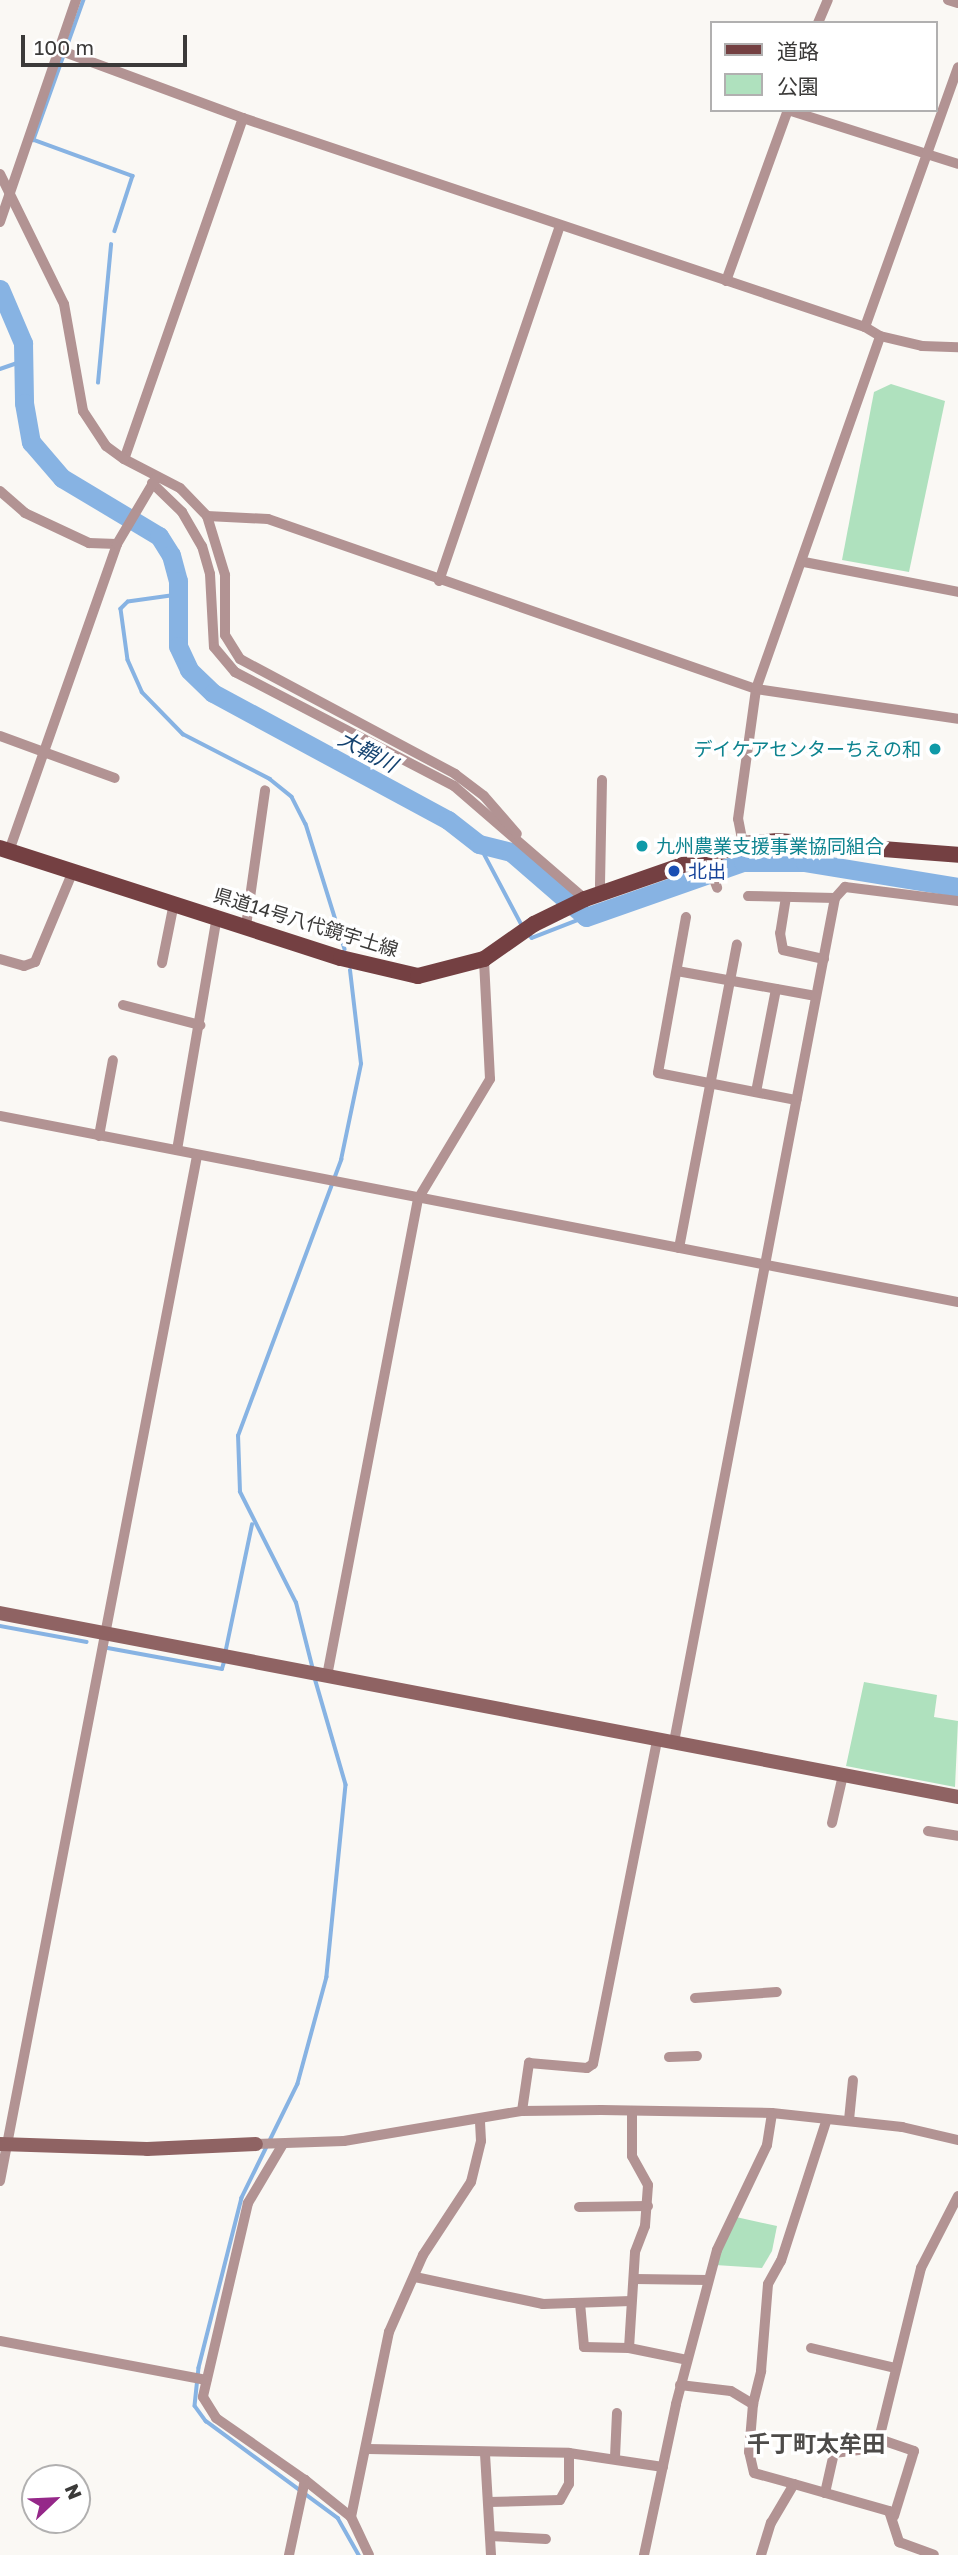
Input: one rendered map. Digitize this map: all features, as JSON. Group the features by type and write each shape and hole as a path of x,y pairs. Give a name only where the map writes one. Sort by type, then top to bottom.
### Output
{"main road":[{"name":"県道14号八代鏡宇土線","path":"4,849 341,958 418,976 484,958 534,924 583,899 707,861 743,844 778,841 958,855"}],"street":[{"path":"0,222 63,52 76,0"},
{"path":"819,21 828,0"},
{"path":"948,0 958,4"},
{"path":"63,52 243,118 865,327 880,336 922,346 958,347"},
{"path":"865,327 958,67"},
{"path":"726,281 787,112"},
{"path":"794,112 958,164"},
{"path":"124,459 243,118"},
{"path":"0,174 64,304 83,411 106,446 156,479 180,488 206,516 225,575 225,635 240,659 455,774 509,820 521,840"},
{"path":"439,581 560,226"},
{"path":"743,844 738,819 756,690 804,562 880,336"},
{"path":"4,849 44,753 117,544 156,479"},
{"path":"156,479 182,512 202,545 211,586 215,647 235,672 454,786 521,840 583,899"},
{"path":"0,491 25,513 89,543 117,544"},
{"path":"206,516 268,519 756,690 958,719"},
{"path":"804,562 958,592"},
{"path":"0,736 115,778"},
{"path":"602,780 600,885 604,892"},
{"path":"246,926 265,790"},
{"path":"707,861 717,888"},
{"path":"0,959 24,966 35,962 73,871"},
{"path":"674,1742 835,898 845,887 958,901"},
{"path":"748,896 835,898"},
{"path":"786,897 780,933 783,950 824,959"},
{"path":"162,963 174,903"},
{"path":"177,1150 217,917"},
{"path":"685,917 658,1073 796,1100"},
{"path":"679,1248 737,945"},
{"path":"325,1676 418,1199 490,1079 484,958"},
{"path":"677,971 816,996"},
{"path":"756,1092 776,989"},
{"path":"123,1005 200,1025"},
{"path":"99,1136 113,1060"},
{"path":"0,1116 958,1302"},
{"path":"0,2180 3,2145 106,1633 197,1156"},
{"path":"0,1613 958,1797"},
{"path":"522,2111 529,2063 587,2068 593,2064 657,1740"},
{"path":"832,1823 843,1776"},
{"path":"928,1831 958,1836"},
{"path":"695,1998 777,1992"},
{"path":"668,2057 696,2056"},
{"path":"849,2120 853,2080"},
{"path":"3,2145 147,2149 344,2141 480,2121 522,2111 772,2113 849,2120 958,2140"},
{"path":"629,2348 635,2252 648,2206 648,2185 632,2156 632,2112"},
{"path":"644,2555 680,2385 708,2280 717,2250 767,2145 772,2113"},
{"path":"827,2119 781,2261 768,2284 761,2371 753,2404 749,2452 754,2473 894,2516"},
{"path":"351,2517 368,2448 384,2349 423,2255 471,2182 481,2141 480,2121"},
{"path":"282,2144 248,2203 203,2397 216,2418 351,2517 369,2555"},
{"path":"825,2493 834,2453 867,2449 880,2439 921,2268 958,2196"},
{"path":"579,2207 648,2206"},
{"path":"415,2277 543,2304 632,2301"},
{"path":"635,2279 708,2280"},
{"path":"580,2303 582,2346 629,2348 687,2360"},
{"path":"0,2341 205,2380"},
{"path":"811,2348 895,2368"},
{"path":"680,2385 732,2391 753,2404"},
{"path":"615,2457 617,2413"},
{"path":"880,2439 914,2451 894,2516 894,2535 900,2542 934,2555"},
{"path":"368,2448 485,2454 569,2454 615,2457 663,2467"},
{"path":"485,2454 491,2555"},
{"path":"489,2502 560,2500 569,2484 569,2454"},
{"path":"289,2555 304,2483"},
{"path":"761,2555 771,2523 794,2484"},
{"path":"490,2536 546,2539"}],"green space":[{"path":"891,384 945,401 909,572 842,560 874,392"},
{"path":"864,1682 937,1695 934,1717 958,1721 955,1787 846,1766"},
{"path":"736,2217 777,2226 772,2251 762,2268 715,2265"}],"waterway":[{"path":"84,0 34,140 133,176 115,231"},
{"path":"98,383 111,245"},
{"name":"大鞘川","path":"0,289 23,343 24,403 31,442 62,478 159,536 171,555 178,581 178,646 189,670 213,693 448,820 479,844 511,852 586,917 743,862 805,862 958,887"},
{"path":"0,369 23,361"},
{"path":"178,595 128,602 121,609 128,660 142,692 183,734 270,779 292,797 306,824 345,949"},
{"path":"479,844 523,927"},
{"path":"528,933 532,938 586,917"},
{"path":"313,1670 296,1603 240,1492 238,1436 341,1160 361,1064 350,971"},
{"path":"225,1654 252,1525"},
{"path":"0,1626 87,1642"},
{"path":"108,1648 222,1669 224,1662"},
{"path":"315,1678 346,1785 327,1977 298,2084 242,2198 199,2368 195,2406 206,2421 338,2518 359,2555"}],"place":[{"name":"デイケアセンターちえの和","path":"935,749"},
{"name":"九州農業支援事業協同組合","path":"642,846"},
{"name":"北出","path":"674,871"}],"district":[{"name":"千丁町太牟田","path":"816,2443"}]}
